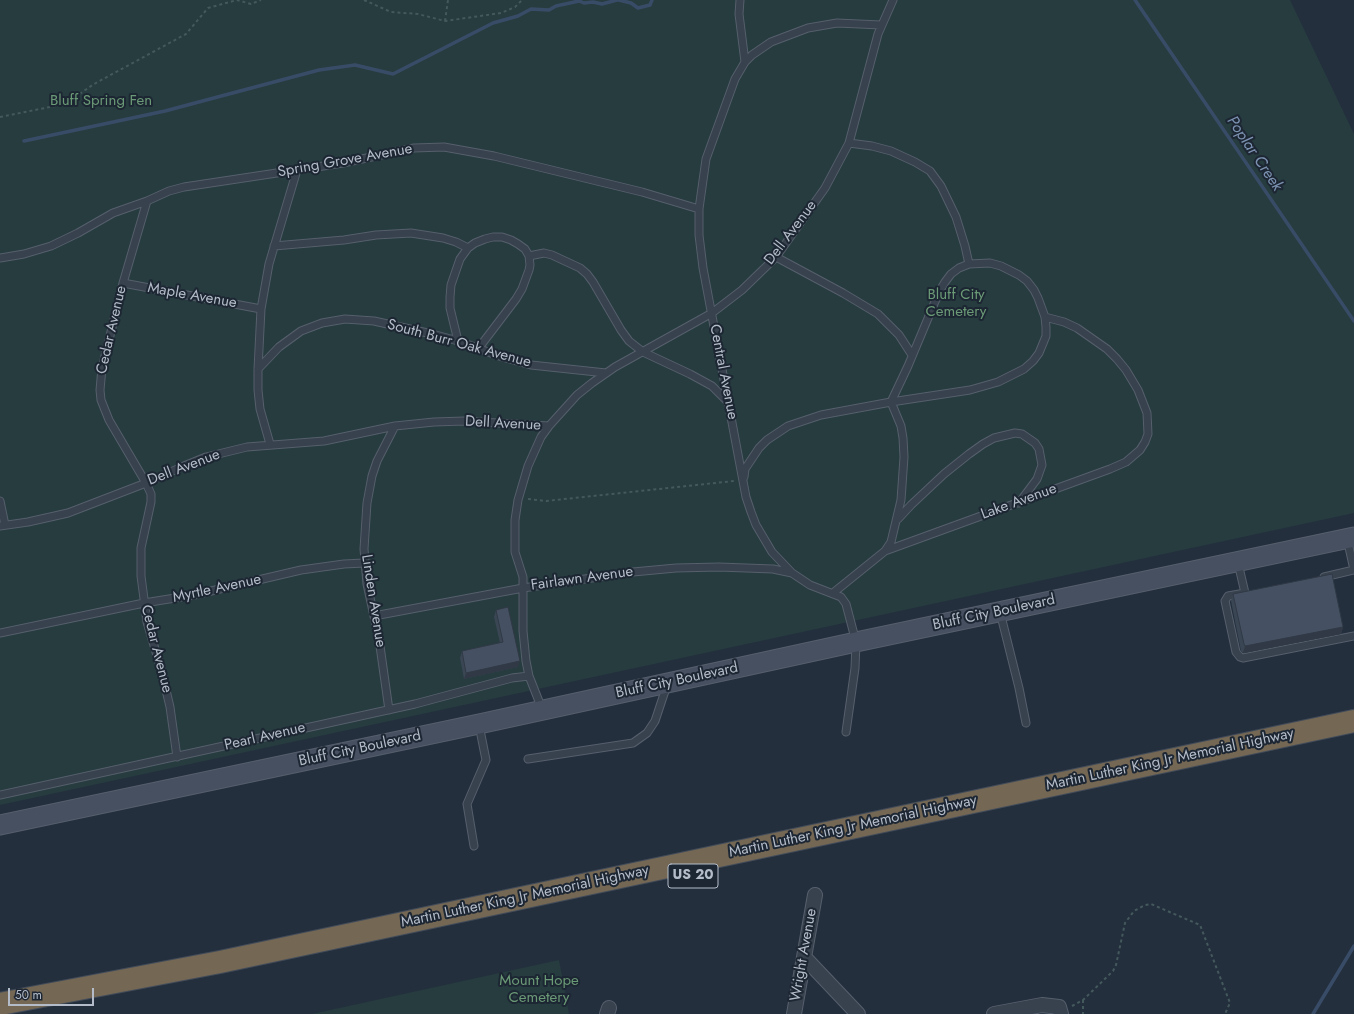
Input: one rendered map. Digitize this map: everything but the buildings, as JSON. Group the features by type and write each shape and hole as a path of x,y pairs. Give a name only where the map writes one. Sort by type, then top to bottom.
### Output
{"highway":[{"name":"Martin Luther King Jr Memorial Highway","path":"0,1004 220,962 1354,721"},
{"name":"Martin Luther King Jr Memorial Highway","path":"33,1014 1354,737"}],"street":[{"name":"Bluff City Boulevard","path":"0,825 542,711 856,642 1351,537"},
{"name":"Wright Avenue","path":"794,1014 815,895"},
{"path":"804,957 858,1014"},
{"path":"994,1014 1042,1005 1062,1010"}],"lane":[{"path":"740,0 739,14 745,62"},
{"path":"745,62 752,55 771,42 808,28 837,23 881,25 893,0"},
{"name":"Dell Avenue","path":"3,526 68,513 146,483 206,457 247,447 270,444 324,441 395,426 434,422 464,421 549,426 577,395 606,373 712,313 742,290 776,257 825,188 849,143 871,57 881,25"},
{"name":"Central Avenue","path":"745,62 735,79 706,159 699,209 699,235 700,250 746,497 756,525 772,552 792,572 810,584 841,597 846,604 856,642"},
{"path":"849,143 872,146 890,151 915,162 930,171 941,186 956,217 969,264"},
{"name":"Spring Grove Avenue","path":"0,258 24,254 51,246 114,213 169,191 184,187 343,163 414,148 444,147 494,156 642,192 699,209"},
{"path":"270,444 260,409 258,369 261,309 264,284 297,170"},
{"name":"Cedar Avenue","path":"147,201 123,284 102,368 100,380 101,400 117,436 146,483 151,494 151,502 141,548 144,603 147,622 167,694 174,728 177,757"},
{"path":"274,246 344,240 376,235 411,233 443,238 468,248"},
{"path":"458,341 450,308 450,297 455,272 460,259 468,248 475,243 493,236 502,237 525,249 529,256 530,265 522,289 478,349"},
{"path":"529,256 544,253 552,255 580,268 587,274 600,293 621,330 630,341 643,352 712,386 728,402"},
{"path":"776,257 843,293 878,314 899,336 912,355"},
{"path":"743,480 745,469 759,448 767,440 788,426 821,415 891,402 970,390 998,382 1024,369 1039,353 1046,336 1045,317 1038,298 1027,281 1001,266 990,263 969,264 959,268 951,274 945,282 939,292 891,402 901,426 904,457 902,488 897,520 891,542 885,551 833,593"},
{"name":"Maple Avenue","path":"123,284 261,309"},
{"name":"Lake Avenue","path":"885,551 1126,462 1140,450 1148,434 1148,424 1143,402 1133,381 1117,359 1103,346 1077,328 1064,322 1045,317"},
{"name":"South Burr Oak Avenue","path":"258,369 279,346 311,326 345,319 374,321 432,334 458,341 513,361 606,373"},
{"name":"Linden Avenue","path":"389,710 384,670 364,563 366,521 371,482 377,461 395,426"},
{"path":"542,711 529,676 524,646 523,577 515,552 514,536 519,497 528,466 535,450 549,426"},
{"path":"897,520 944,474 969,454 994,438 1015,433 1022,434 1035,443 1039,449 1042,465 1037,478 1018,503"},
{"path":"0,501 3,526"},
{"path":"1315,578 1354,570 1351,537"},
{"path":"1238,561 1245,593"},
{"name":"Myrtle Avenue","path":"0,633 144,603 194,595 301,570 344,564 364,563"},
{"name":"Fairlawn Avenue","path":"374,616 523,588 599,576 676,568 749,568 773,569 792,572"},
{"path":"1252,591 1228,596 1225,601 1236,652 1243,658 1354,636"},
{"path":"1000,612 1026,723"},
{"path":"846,732 856,668 856,642"},
{"name":"Pearl Avenue","path":"0,795 389,710 452,695 503,680 529,676"},
{"path":"528,758 633,743 647,733 655,721 668,683"},
{"path":"474,846 467,804 486,760 479,724"}],"path":[{"path":"0,117 65,104 94,84 186,34 208,8 237,0 251,4 261,0"},
{"path":"364,0 391,12 418,14 445,21 501,12 515,7 522,0"},
{"path":"445,21 448,0"},
{"path":"519,497 546,501 743,480"},
{"path":"1062,1010 1083,1000 1113,971 1116,965 1124,927 1129,917 1134,911 1145,905 1151,904 1200,925 1230,1003 1225,1014"},
{"path":"1083,1000 1083,1014"}],"green space":[{"name":"Bluff City Cemetery","path":"0,0 1290,0 1354,134 1354,513 0,805"},
{"name":"Mount Hope Cemetery","path":"559,960 569,1014 312,1014"}],"waterway":[{"path":"24,141 165,111 319,70 355,65 393,74 493,23 518,16 531,9 549,10 556,6 579,1 584,3 593,2 602,4 617,0"},
{"path":"619,0 631,3 638,8 650,5 652,0"},
{"name":"Poplar Creek","path":"1135,0 1354,321"},
{"name":"Poplar Creek","path":"1313,1014 1354,946"}],"park label":[{"name":"Bluff Spring Fen","path":"101,101"}]}
